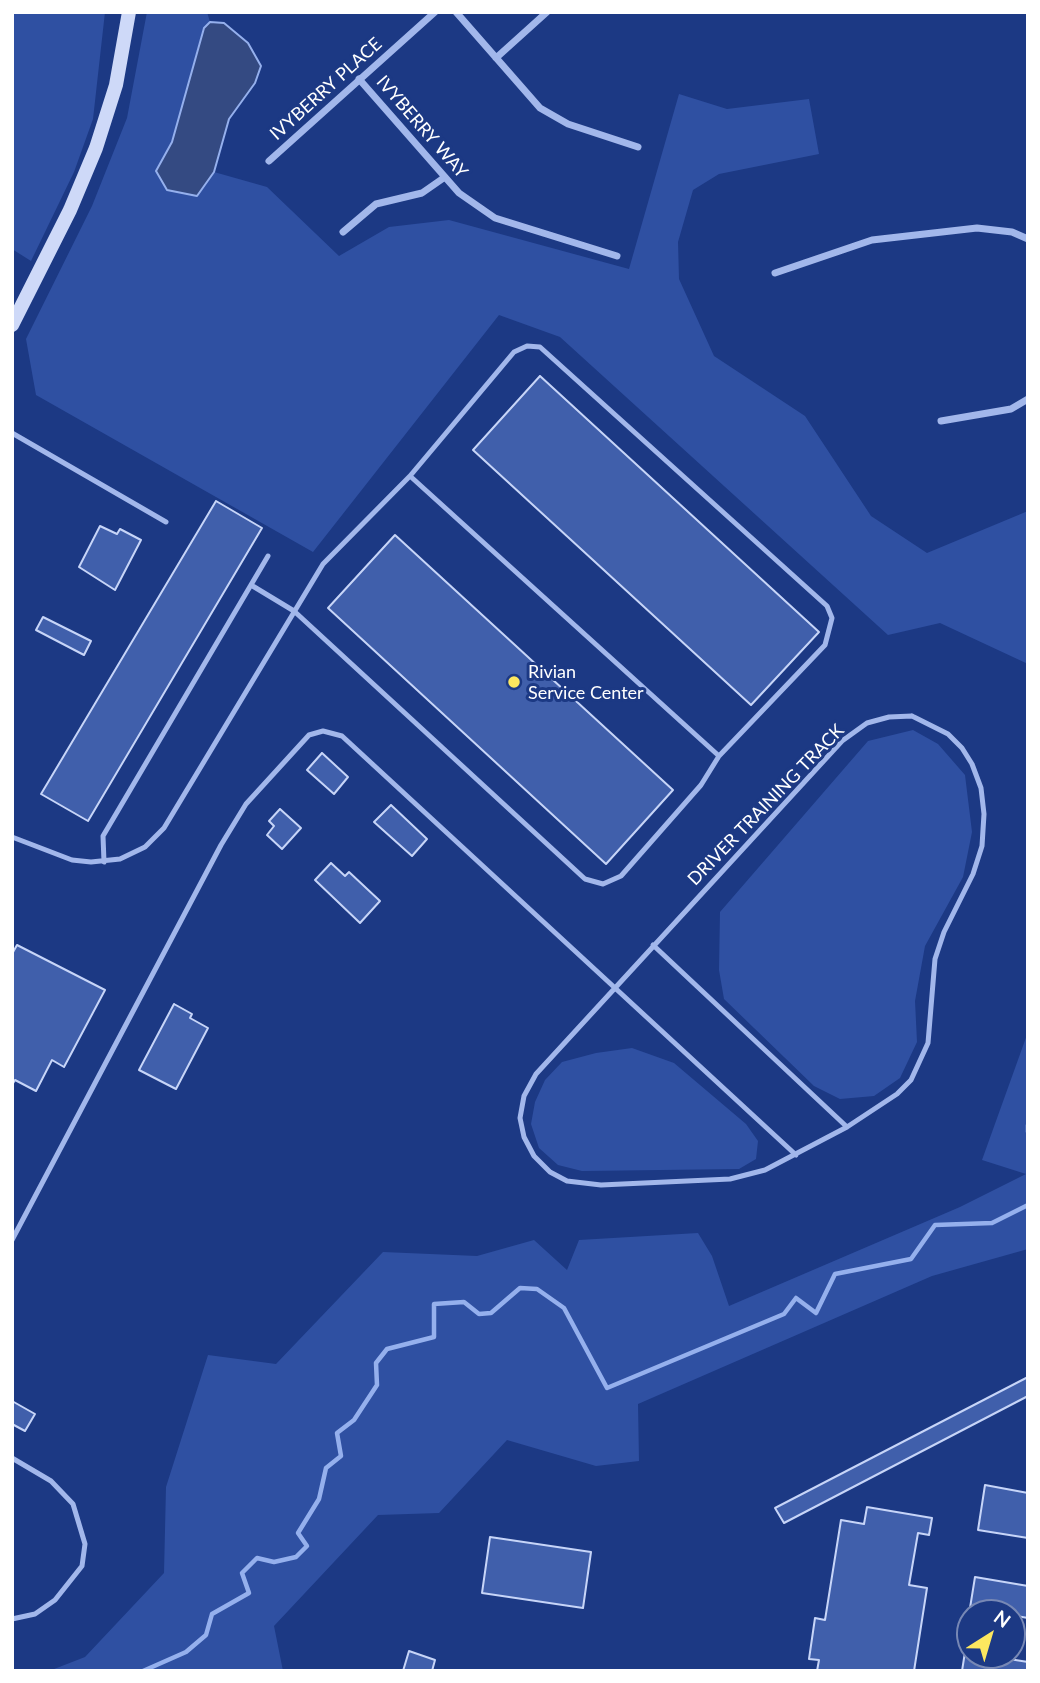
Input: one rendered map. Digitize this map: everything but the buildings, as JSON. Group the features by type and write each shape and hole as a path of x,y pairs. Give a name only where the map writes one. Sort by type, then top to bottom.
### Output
{"main road":[{"path":"12,325 70,210 96,148 116,85 129,12"}],"street":[{"name":"IVYBERRY PLACE","path":"269,161 435,12"},
{"path":"456,12 540,108 555,118 638,148"},
{"path":"496,58 547,12"},
{"name":"IVYBERRY WAY","path":"359,79 459,193 495,218 617,256"},
{"path":"343,232 376,204 422,193 445,177"},
{"path":"775,273 872,240 977,228 1012,232 1028,239"},
{"path":"941,421 1011,409 1028,399"}],"lane":[{"path":"12,837 72,860 104,862 120,859 145,847 164,828 295,611 323,564 410,475 514,352 527,346 540,347 552,355 827,606 832,618 825,645 719,756 701,785 621,876 603,884 585,879 295,611 251,585"},
{"path":"12,433 166,522"},
{"path":"410,475 719,756"},
{"path":"104,862 103,836 268,556"},
{"name":"DRIVER TRAINING TRACK","path":"912,716 948,734 972,764 981,788 982,846 973,874 944,932 935,960 928,1043 921,1064 897,1094 847,1128 765,1170 730,1179 601,1185 567,1181 550,1172 534,1156 524,1137 520,1118 524,1096 536,1074 653,945 842,741 867,723 889,717 912,716"},
{"path":"12,1240 221,845 246,804 309,735 323,731 342,736 796,1155"},
{"path":"653,945 847,1128"},
{"path":"12,1458 51,1481 73,1504 85,1544 82,1566 55,1600 34,1614 12,1619"}],"shaded area":[{"path":"12,12 105,12 93,119 74,172 31,261 12,249"},
{"path":"147,12 207,12 210,22 203,29 172,142 156,171 197,196 214,172 267,187 339,256 389,227 449,220 629,269 679,94 727,109 809,99 819,154 719,174 693,190 678,242 679,279 714,356 805,416 871,516 927,553 1028,511 1028,664 940,623 888,635 560,337 499,315 313,552 36,395 26,339 92,206 127,118"},
{"path":"210,22 224,23 248,43 261,66 255,83 229,119 214,172 197,196 167,190 156,171 172,142 204,28"},
{"path":"913,730 938,744 965,775 972,832 963,877 925,946 915,1001 917,1042 900,1078 874,1096 840,1099 814,1086 724,999 719,970 720,912 868,741"},
{"path":"1028,1032 1028,1249 932,1276 638,1404 639,1461 596,1466 507,1440 439,1513 378,1515 274,1626 283,1671 49,1671 85,1657 164,1573 166,1487 208,1355 276,1364 383,1252 477,1256 534,1240 567,1270 579,1240 698,1233 712,1256 729,1306 960,1207 1026,1174 982,1160"},
{"path":"632,1048 674,1063 746,1124 758,1141 756,1159 739,1169 582,1171 558,1165 539,1148 531,1124 535,1102 545,1080 562,1062 596,1053"}],"waterway":[{"path":"1028,1125 1028,1132"},
{"path":"143,1671 186,1652 206,1635 212,1614 249,1593 242,1573 257,1558 274,1562 296,1557 307,1546 298,1533 319,1499 326,1468 341,1456 337,1433 354,1420 377,1385 376,1363 387,1349 434,1337 434,1304 464,1302 479,1314 491,1313 520,1288 537,1289 564,1308 607,1388 784,1314 796,1298 816,1313 835,1274 911,1259 935,1225 992,1223 1028,1205"}],"place":[{"name":"Rivian Service Center","path":"514,682"}]}
